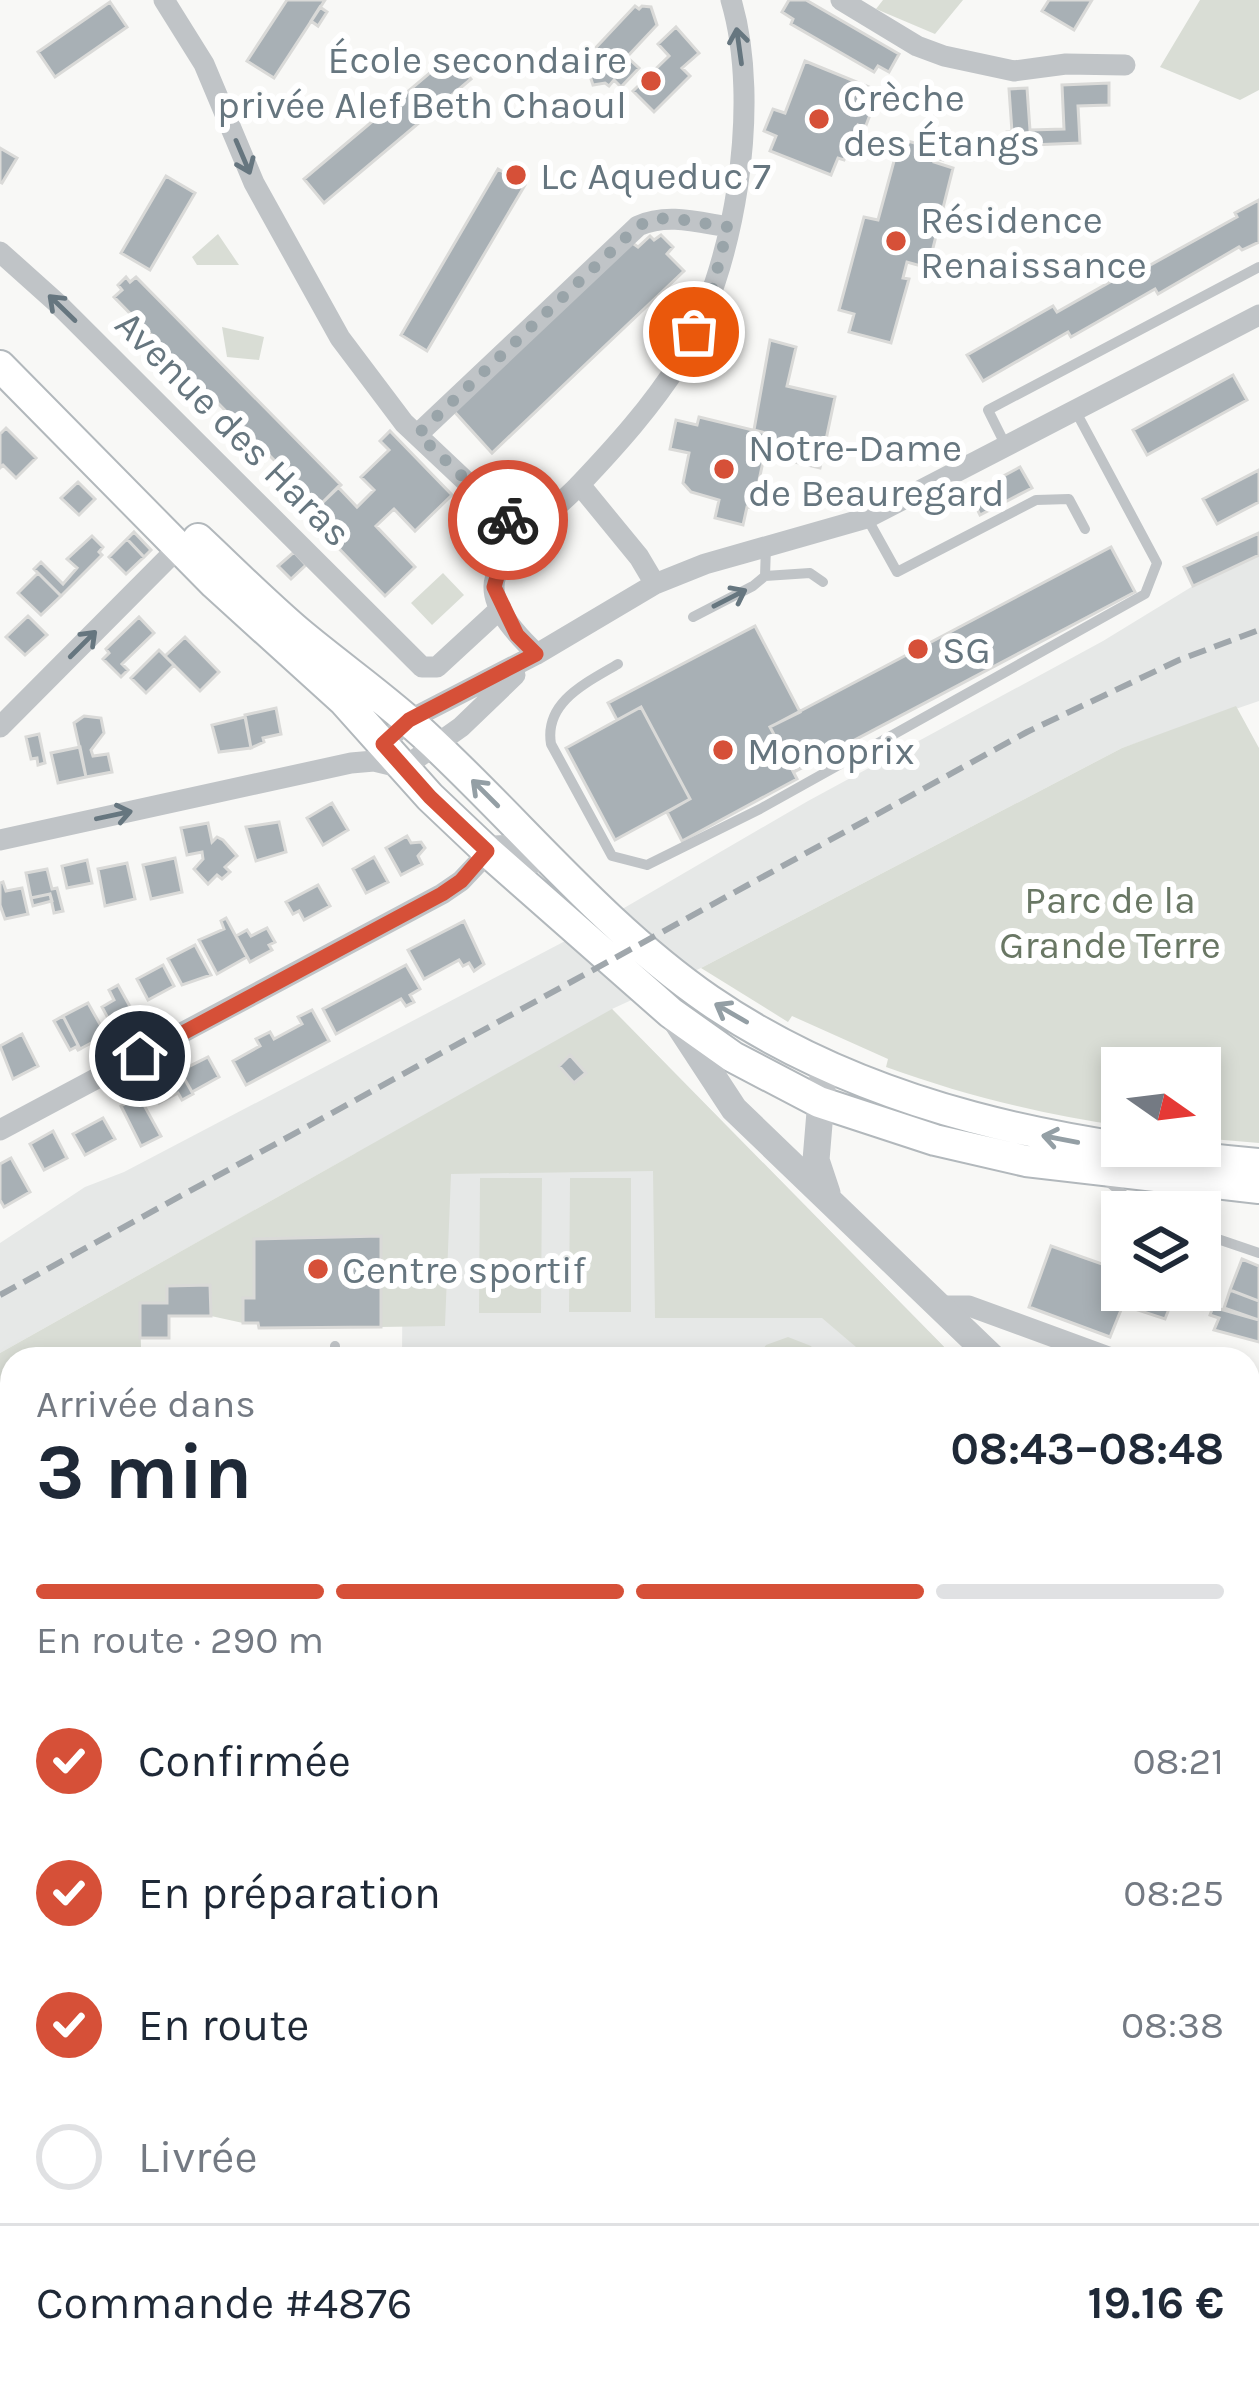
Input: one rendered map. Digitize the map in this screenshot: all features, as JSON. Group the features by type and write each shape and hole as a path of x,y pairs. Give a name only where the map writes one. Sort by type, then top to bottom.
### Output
{"main road":[{"path":"0,339 261,599 409,720 592,902 710,1000 824,1064 951,1112 1053,1139 1259,1164"},
{"path":"2,372 178,548 344,701 487,851 671,1013 748,1065 819,1102 935,1141 1096,1171 1259,1188"}],"street":[{"path":"164,0 204,64 254,183 340,338 404,423 526,537"},
{"path":"536,654 517,635 501,608 494,587 501,563 580,485 644,410 679,362 709,302 728,227 743,111 742,56 731,0"},
{"path":"841,0 917,46 944,56 1014,70 1066,64 1125,65"},
{"path":"418,434 638,226 672,218 728,227"},
{"name":"Avenue des Haras","path":"0,252 57,303 422,667 437,667 501,608"},
{"path":"393,756 409,720 536,654 655,584 866,518 1259,315"},
{"path":"580,485 639,556 655,584"},
{"path":"0,727 178,548"},
{"path":"0,840 435,745 461,727 536,654"},
{"path":"0,1130 442,894 499,844 514,845 566,895 592,902"},
{"path":"671,1013 734,1109 982,1347"},
{"path":"734,1109 748,1065 794,1049"},
{"path":"824,1064 817,1160 829,1197"},
{"path":"942,1306 969,1306 1081,1347"}],"lane":[{"path":"1006,446 988,410 1259,267"},
{"path":"617,664 578,688 554,711 549,734 613,856 647,865 760,809 1145,594 1157,563 1075,410"},
{"path":"866,518 897,572 1036,500 1069,499 1085,529"},
{"path":"764,576 766,546"},
{"path":"693,617 764,576 810,573 823,582"},
{"path":"1096,1171 1119,1191"},
{"path":"1221,1240 1259,1253"}],"shaded area":[{"path":"1259,555 1259,701 1122,748 701,968 612,1009 944,1347 402,1347 403,1215 356,1153 11,1347 0,1347 0,1243 85,1187 124,1172 588,929 1193,586"}],"green space":[{"path":"883,0 963,0 935,34 876,9"},
{"path":"1200,0 1259,0 1259,90 1240,100 1160,67"},
{"path":"218,234 239,265 197,265 192,257"},
{"path":"222,327 264,337 259,360 227,357"},
{"path":"443,573 464,595 432,625 411,603"},
{"name":"Parc de la Grande Terre","path":"1236,706 1259,748 1259,1143 1221,1140 1221,1047 1101,1047 1101,1122 973,1095 886,1067 888,1059 792,1016 788,1022 701,968 1122,748"},
{"path":"612,1009 944,1347 856,1347 822,1318 655,1318 653,1171 451,1174 445,1326 381,1327 381,1236 255,1239 254,1298 243,1299 243,1323 211,1316 210,1286 168,1286 167,1303 140,1304 141,1347 11,1347"},
{"path":"480,1178 542,1178 541,1313 479,1313"},
{"path":"570,1178 631,1178 631,1312 569,1312"},
{"path":"788,1337 812,1347 765,1347"}],"building":[{"path":"287,0 325,0 274,78 247,61"},
{"path":"789,0 806,0 899,54 889,72 878,66 874,72 791,24 793,19 782,12"},
{"path":"1049,0 1092,0 1074,30 1042,11"},
{"path":"110,2 127,27 55,77 38,52"},
{"path":"635,6 651,7 657,25 627,57 639,68 621,87 614,80 609,86 593,85 590,76 595,63 588,56"},
{"path":"320,7 327,12 318,26 311,21"},
{"path":"676,27 699,53 682,68 690,76 654,112 633,91 669,56 658,44"},
{"path":"451,55 471,79 324,203 304,179"},
{"name":"Crèche des Étangs","path":"805,61 879,91 865,128 858,125 844,160 838,158 831,175 770,151 776,136 764,131 773,109 785,113"},
{"path":"1109,83 1109,105 1078,106 1080,143 1031,145 1030,151 1007,152 1007,132 1012,132 1009,89 1027,88 1030,130 1064,129 1062,85"},
{"name":"Résidence Renaissance","path":"900,139 945,151 943,160 935,158 934,162 953,168 928,268 907,262 903,278 909,279 891,343 849,332 854,314 839,310 864,217 878,220"},
{"path":"0,148 17,158 2,183 0,182"},
{"name":"Lc Aqueduc 7","path":"511,166 526,175 521,183 506,174"},
{"path":"498,169 525,185 427,351 401,335"},
{"path":"166,176 195,193 150,270 121,253"},
{"path":"1259,200 1259,242 1242,250 1239,247 1158,294 1155,289 1071,337 1068,332 983,381 967,355 1053,306 1057,312 1140,265 1143,269"},
{"path":"661,235 673,247 667,254 684,271 492,453 452,409 631,242 638,247 650,236 654,240"},
{"path":"126,277 130,282 136,277 341,485 319,506 114,297"},
{"path":"770,340 796,347 787,386 835,397 820,468 765,455 769,434 754,430"},
{"path":"1233,375 1247,400 1147,455 1133,430"},
{"name":"Notre-Dame de Beauregard","path":"699,417 769,434 753,508 747,507 743,525 715,518 719,500 691,492 683,483 689,453 670,449 676,420 697,425"},
{"path":"6,428 36,458 16,478 3,465 0,468 0,434"},
{"path":"390,431 452,495 415,531 394,509 376,526 415,567 385,596 318,527 329,516 319,506 338,487 357,507 374,490 361,477 389,450 380,441"},
{"path":"1020,467 1032,488 980,515 970,494"},
{"path":"1259,470 1259,502 1217,524 1203,499"},
{"path":"78,482 95,499 79,515 61,498"},
{"path":"134,532 151,550 144,557 127,539"},
{"path":"1259,533 1259,555 1193,586 1184,567"},
{"path":"92,536 103,547 102,555 61,596 34,569 41,562 63,584 77,568 67,559"},
{"path":"127,539 144,557 126,574 109,557"},
{"path":"1111,547 1135,592 794,772 770,727"},
{"path":"294,552 306,565 291,579 278,566"},
{"path":"38,573 61,596 41,615 18,593"},
{"path":"28,616 47,635 25,655 6,637"},
{"path":"139,617 154,633 122,664 128,670 121,677 103,659 109,653 106,649"},
{"name":"Monoprix","path":"755,626 800,712 770,727 797,779 682,841 667,812 690,799 641,707 617,720 608,703"},
{"path":"185,637 219,672 200,691 165,656"},
{"path":"159,650 174,665 146,693 131,678"},
{"path":"641,707 690,799 615,840 566,748"},
{"path":"276,708 281,734 263,738 264,742 251,748 245,715"},
{"path":"84,716 101,718 104,733 91,750 93,756 108,754 112,772 86,777 74,723"},
{"path":"245,717 251,748 219,752 212,725"},
{"path":"39,734 45,763 38,765 37,758 31,759 26,737"},
{"path":"80,747 86,777 58,783 51,753"},
{"path":"332,803 348,830 323,845 307,818"},
{"path":"279,822 286,852 256,861 246,827"},
{"path":"208,823 212,842 217,837 223,840 237,856 225,867 230,872 208,884 194,869 203,859 202,852 187,855 181,828"},
{"path":"407,836 411,843 421,842 425,848 418,856 422,864 401,875 386,848"},
{"path":"374,857 388,882 366,893 353,869"},
{"path":"175,858 182,892 151,899 143,865"},
{"path":"87,860 92,883 67,888 62,866"},
{"path":"127,863 135,899 105,906 98,869"},
{"path":"47,869 63,911 54,913 50,894 31,898 26,873"},
{"path":"3,882 6,891 22,888 28,914 5,919 0,905"},
{"path":"318,885 330,906 304,920 299,911 293,914 286,902"},
{"path":"50,894 52,901 33,906 31,898"},
{"path":"226,918 247,957 217,974 199,940 224,929 221,921"},
{"path":"464,921 484,964 474,971 459,960 424,979 408,950"},
{"path":"267,928 275,942 269,945 272,950 250,962 236,936 247,930 251,936"},
{"path":"195,945 211,975 182,985 168,959"},
{"path":"163,965 174,986 148,1000 137,979"},
{"path":"406,965 420,989 410,995 414,1002 406,1006 401,999 336,1034 323,1009"},
{"path":"118,985 138,1021 116,1033 102,1007 114,1000 109,990"},
{"path":"88,1003 106,1035 80,1049 63,1016"},
{"path":"312,1010 329,1041 246,1085 233,1061 260,1046 256,1039 270,1032 274,1039 302,1024 298,1017"},
{"path":"63,1016 78,1050 70,1050 54,1021"},
{"path":"22,1034 38,1066 13,1079 0,1046"},
{"path":"570,1055 586,1073 574,1083 559,1066"},
{"path":"208,1057 219,1077 192,1092 180,1071"},
{"path":"180,1071 193,1094 182,1100 178,1093 159,1103 148,1084"},
{"path":"139,1096 161,1136 141,1146 121,1106"},
{"path":"103,1118 115,1139 85,1155 73,1134"},
{"path":"53,1131 67,1158 44,1170 30,1144"},
{"path":"11,1158 30,1192 4,1207 0,1164"},
{"name":"Centre sportif","path":"381,1236 381,1327 259,1328 258,1323 243,1323 243,1298 254,1298 254,1239"},
{"path":"1051,1246 1101,1264 1101,1311 1121,1311 1110,1337 1029,1307"},
{"path":"1242,1259 1259,1266 1259,1301 1230,1290"},
{"path":"210,1285 211,1316 169,1316 169,1338 140,1338 140,1303 167,1303 167,1286"},
{"path":"1230,1290 1259,1301 1259,1320 1224,1308"},
{"path":"1221,1309 1259,1320 1259,1342 1214,1330 1219,1318 1210,1315"},
{"path":"1141,1311 1168,1311 1165,1319"}],"railway":[{"path":"0,1295 1027,732 1179,660 1259,630"}],"way so far":[{"path":"508,520 418,434 638,226 653,219 728,227 709,302 694,332"}],"place":[{"name":"École secondaire privée Alef Beth Chaoul","path":"651,81"},
{"name":"Crèche des Étangs","path":"819,119"},
{"name":"Lc Aqueduc 7","path":"516,175"},
{"name":"Résidence Renaissance","path":"896,241"},
{"name":"Notre-Dame de Beauregard","path":"724,469"},
{"name":"SG","path":"918,649"},
{"name":"Monoprix","path":"723,750"},
{"name":"Centre sportif","path":"318,1269"}],"route":[{"path":"140,1056 442,894 472,871 487,851 383,744 409,720 536,654 517,635 494,587 501,563 526,537 508,520"}]}
